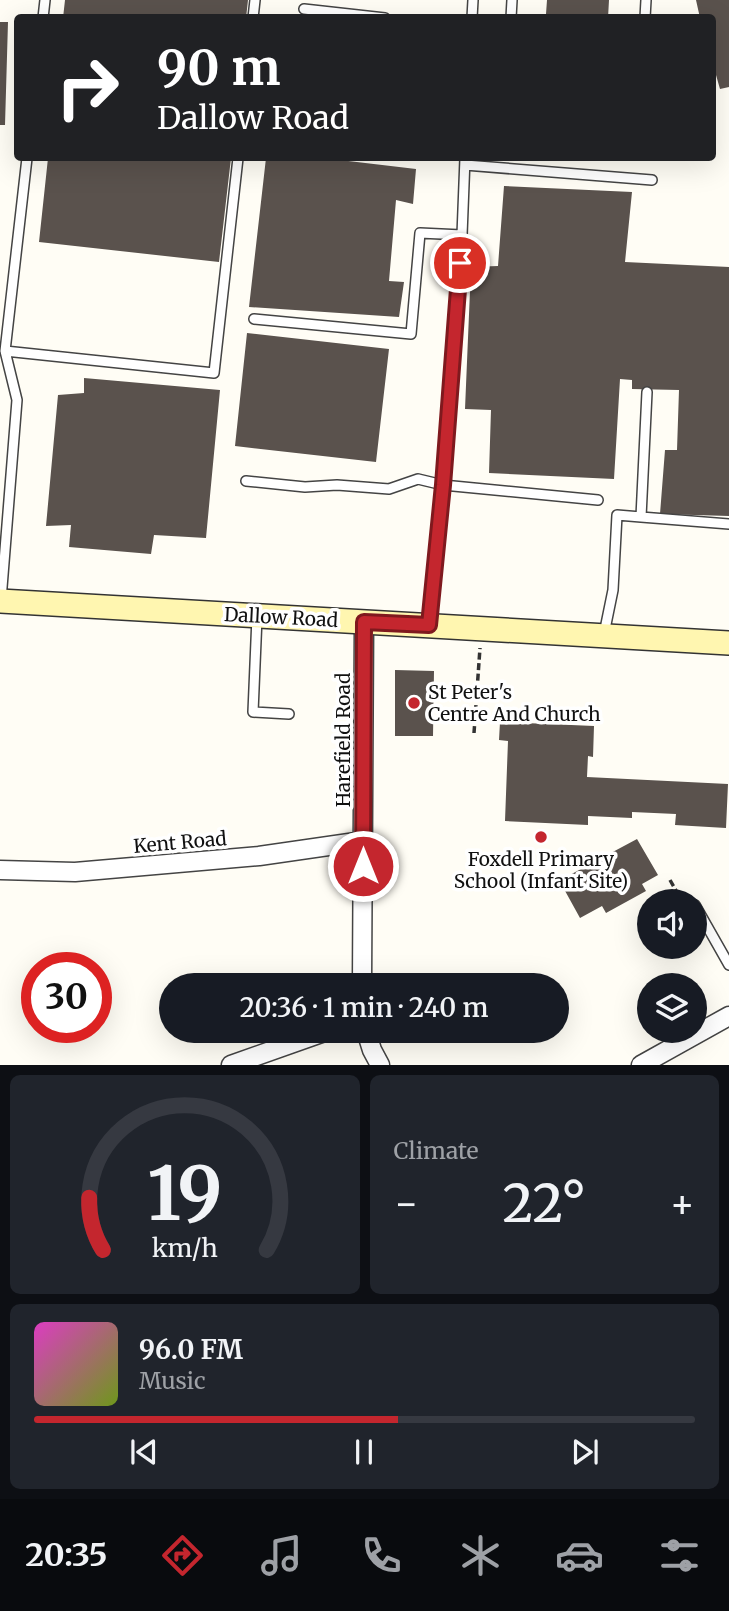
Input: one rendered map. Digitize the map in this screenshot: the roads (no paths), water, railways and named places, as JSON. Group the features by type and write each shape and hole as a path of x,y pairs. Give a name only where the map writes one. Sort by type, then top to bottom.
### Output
{"street":[{"name":"Dallow Road","path":"0,601 481,628 571,638 604,636 729,643"},
{"name":"Harefield Road","path":"362,973 364,622"},
{"name":"Kent Road","path":"0,870 75,873 259,856 363,841"},
{"path":"641,1065 729,1016"},
{"path":"231,1065 293,1043"},
{"path":"370,1043 380,1065"}],"lane":[{"path":"304,9 349,14"},
{"path":"0,601 17,400 5,351 27,161"},
{"path":"5,351 214,373 237,161"},
{"path":"429,625 443,485 465,161 652,180"},
{"path":"254,319 411,334 420,233 462,235"},
{"path":"641,517 647,392"},
{"path":"246,481 305,487 337,485 389,489 418,479 443,485 598,500"},
{"path":"604,636 612,590 617,515 729,524"},
{"path":"257,616 253,712 289,714"},
{"path":"707,926 729,965"}],"place":[{"name":"St Peter's Centre And Church","path":"414,703"},
{"name":"Foxdell Primary School (Infant Site)","path":"541,837"}]}
